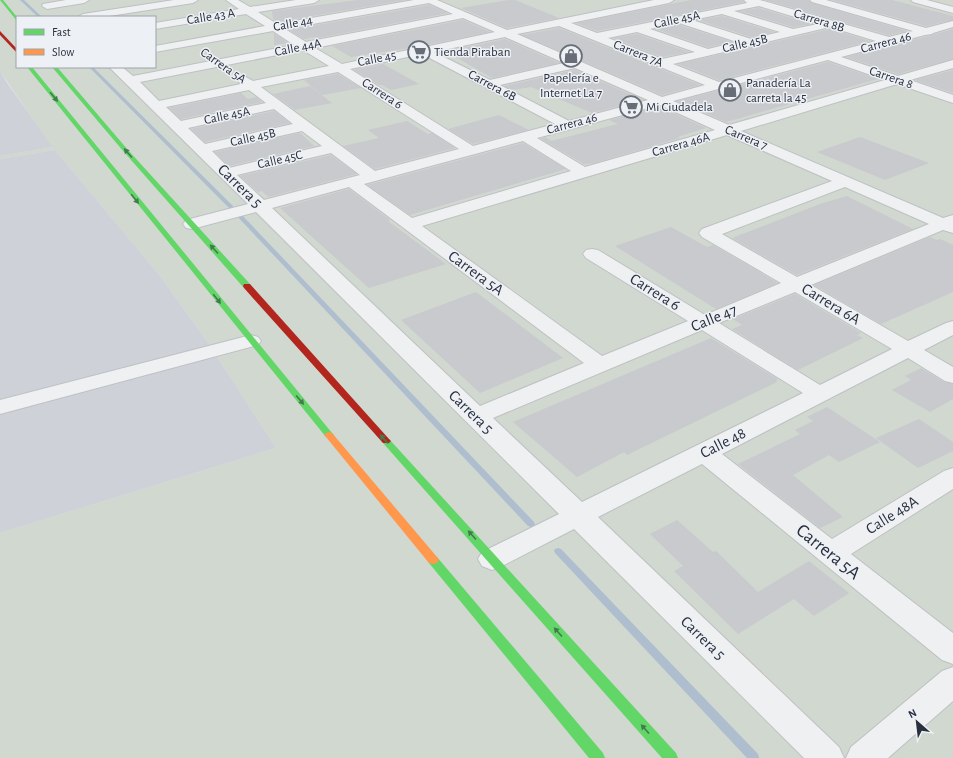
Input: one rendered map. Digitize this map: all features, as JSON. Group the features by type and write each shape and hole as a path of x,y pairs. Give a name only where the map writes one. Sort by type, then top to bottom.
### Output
{"main road":[{"path":"1,0 16,19"},
{"path":"0,32 16,51"},
{"path":"30,68 251,341 598,758"},
{"path":"58,68 192,224 671,758"}],"street":[{"path":"43,3 84,0"},
{"path":"90,16 132,10 157,2 194,0"},
{"name":"Carrera 6","path":"231,0 339,66 470,150"},
{"path":"308,0 334,17"},
{"name":"Calle 43 A","path":"156,27 308,0"},
{"name":"Calle 44","path":"156,50 334,17 352,8 369,11 430,0"},
{"name":"Carrera 7","path":"430,0 846,181 950,224"},
{"name":"Calle 45","path":"157,105 339,66 669,0"},
{"path":"815,0 947,37"},
{"path":"827,4 842,0"},
{"path":"916,0 953,10"},
{"name":"Calle 45A","path":"596,37 722,11 754,1"},
{"name":"Carrera 8B","path":"754,1 890,42"},
{"path":"157,2 212,39"},
{"path":"43,3 56,13"},
{"name":"Carrera 6B","path":"352,8 423,50 567,125"},
{"path":"132,10 140,16"},
{"path":"722,11 793,33"},
{"name":"Calle 44A","path":"123,74 220,63 464,15"},
{"path":"938,18 953,24"},
{"path":"680,19 750,42"},
{"name":"Carrera 7A","path":"559,22 716,85"},
{"name":"Calle 45B","path":"660,63 830,24"},
{"name":"Carrera 46","path":"192,224 716,85 890,42 953,24"},
{"path":"156,28 176,46"},
{"path":"638,28 707,52"},
{"name":"Carrera 5A","path":"190,43 250,85 371,176"},
{"name":"Carrera 8","path":"829,57 953,99"},
{"path":"489,84 577,64"},
{"name":"Carrera 46A","path":"409,224 951,66"},
{"name":"Carrera 5","path":"123,74 157,105 827,758"},
{"name":"Calle 45A","path":"178,126 276,105"},
{"name":"Calle 45B","path":"202,149 304,126"},
{"path":"524,136 584,173"},
{"name":"Calle 45C","path":"226,173 333,148"},
{"name":"Carrera 6A","path":"846,181 708,233 953,376"},
{"name":"Carrera 5A","path":"352,182 600,365"},
{"name":"Calle 47","path":"476,416 796,284 950,224"},
{"name":"Carrera 6","path":"592,254 820,394"},
{"name":"Calle 48","path":"492,559 953,327"},
{"path":"0,406 251,341"},
{"name":"Carrera 5A","path":"704,452 953,651"},
{"name":"Calle 48A","path":"831,553 953,477"},
{"path":"863,758 953,682"}],"shaded area":[{"path":"0,0 953,0 953,758 0,758 0,533 276,448 209,344 161,277 55,150 0,159 0,156 52,147 0,71"},
{"path":"0,71 7,83 53,147 0,156"},
{"path":"55,150 161,277 209,344 276,448 0,533 0,159"}],"building":[{"path":"358,0 405,0 277,22 273,19 272,11"},
{"path":"515,0 559,18 507,28 461,8"},
{"path":"691,0 742,0 744,2 597,31 576,23"},
{"path":"765,0 808,0 812,3 907,31 889,35"},
{"path":"832,0 892,0 953,16 953,20 926,26"},
{"path":"429,5 448,13 318,38 315,37 304,39 289,30"},
{"path":"759,8 812,24 793,27 740,11"},
{"path":"722,16 774,32 751,37 698,20"},
{"path":"463,20 490,32 426,45 417,43 412,44 410,48 351,57 332,46"},
{"path":"679,25 732,42 708,47 656,29"},
{"path":"559,28 700,85 662,95 522,35"},
{"path":"830,29 870,41 719,80 678,64"},
{"path":"953,29 953,59 898,74 846,57 932,35"},
{"path":"274,33 288,43 274,45"},
{"path":"637,34 689,52 662,57 613,38"},
{"path":"505,39 559,63 492,78 454,56 447,57 439,53"},
{"path":"828,62 878,79 726,122 678,101"},
{"path":"383,64 419,84 391,90 379,85 354,70"},
{"path":"575,70 643,100 592,113 531,87 513,90 504,86"},
{"path":"953,70 953,93 915,80"},
{"path":"338,74 361,88 322,95 304,80"},
{"path":"310,86 332,103 295,110 273,94"},
{"path":"241,93 248,99 256,97 262,102 181,119 169,108"},
{"path":"660,107 706,128 677,137 680,138 594,163 584,164 541,139 545,137 551,141 618,124 609,120"},
{"path":"274,111 290,123 205,142 191,129"},
{"path":"499,115 529,130 473,144 448,129"},
{"path":"407,121 428,134 432,133 455,148 375,169 343,146 379,138 368,130"},
{"path":"300,133 314,146 229,166 215,152"},
{"path":"860,137 929,163 885,180 817,152"},
{"path":"523,143 566,169 410,215 367,185"},
{"path":"331,155 357,174 268,197 262,191 258,192 240,176"},
{"path":"349,189 390,220 388,221 446,264 369,288 280,208"},
{"path":"847,196 913,229 797,275 732,238 820,204"},
{"path":"671,227 707,247 713,245 778,283 716,309 615,246"},
{"path":"930,237 937,240 940,239 953,245 953,292 881,324 814,285"},
{"path":"476,292 563,358 480,393 401,320"},
{"path":"795,294 861,333 857,335 863,338 798,370 732,329 742,325 733,319"},
{"path":"711,338 778,379 776,380 777,382 627,455 624,452 577,477 513,422"},
{"path":"921,368 944,382 953,384 953,399 930,412 892,390 911,380 905,376"},
{"path":"827,407 880,442 839,462 829,455 793,475 843,517 820,528 738,464 800,434 795,430 813,421 807,417"},
{"path":"919,419 953,442 953,451 918,468 876,438"},
{"path":"677,520 713,552 716,551 758,592 809,561 849,593 814,616 794,599 738,634 674,571 683,566 650,534"}],"waterway":[{"path":"22,0 39,16"},
{"path":"92,68 231,207"},
{"path":"238,214 531,524"},
{"path":"558,551 754,758"}],"traffic: fast":[{"path":"1,0 16,19"},
{"path":"30,68 329,435"},
{"path":"55,68 126,151 247,286"},
{"path":"386,441 671,758"},
{"path":"433,560 598,758"}],"traffic: slow":[{"path":"329,435 433,560"}],"traffic: jam":[{"path":"0,32 16,51"},
{"path":"247,286 386,441"}],"place":[{"name":"Tienda Piraban","path":"419,52"},
{"name":"Papelería e Internet La 7","path":"571,56"},
{"name":"Panadería La carreta la 45","path":"730,90"},
{"name":"Mi Ciudadela","path":"631,107"}]}
